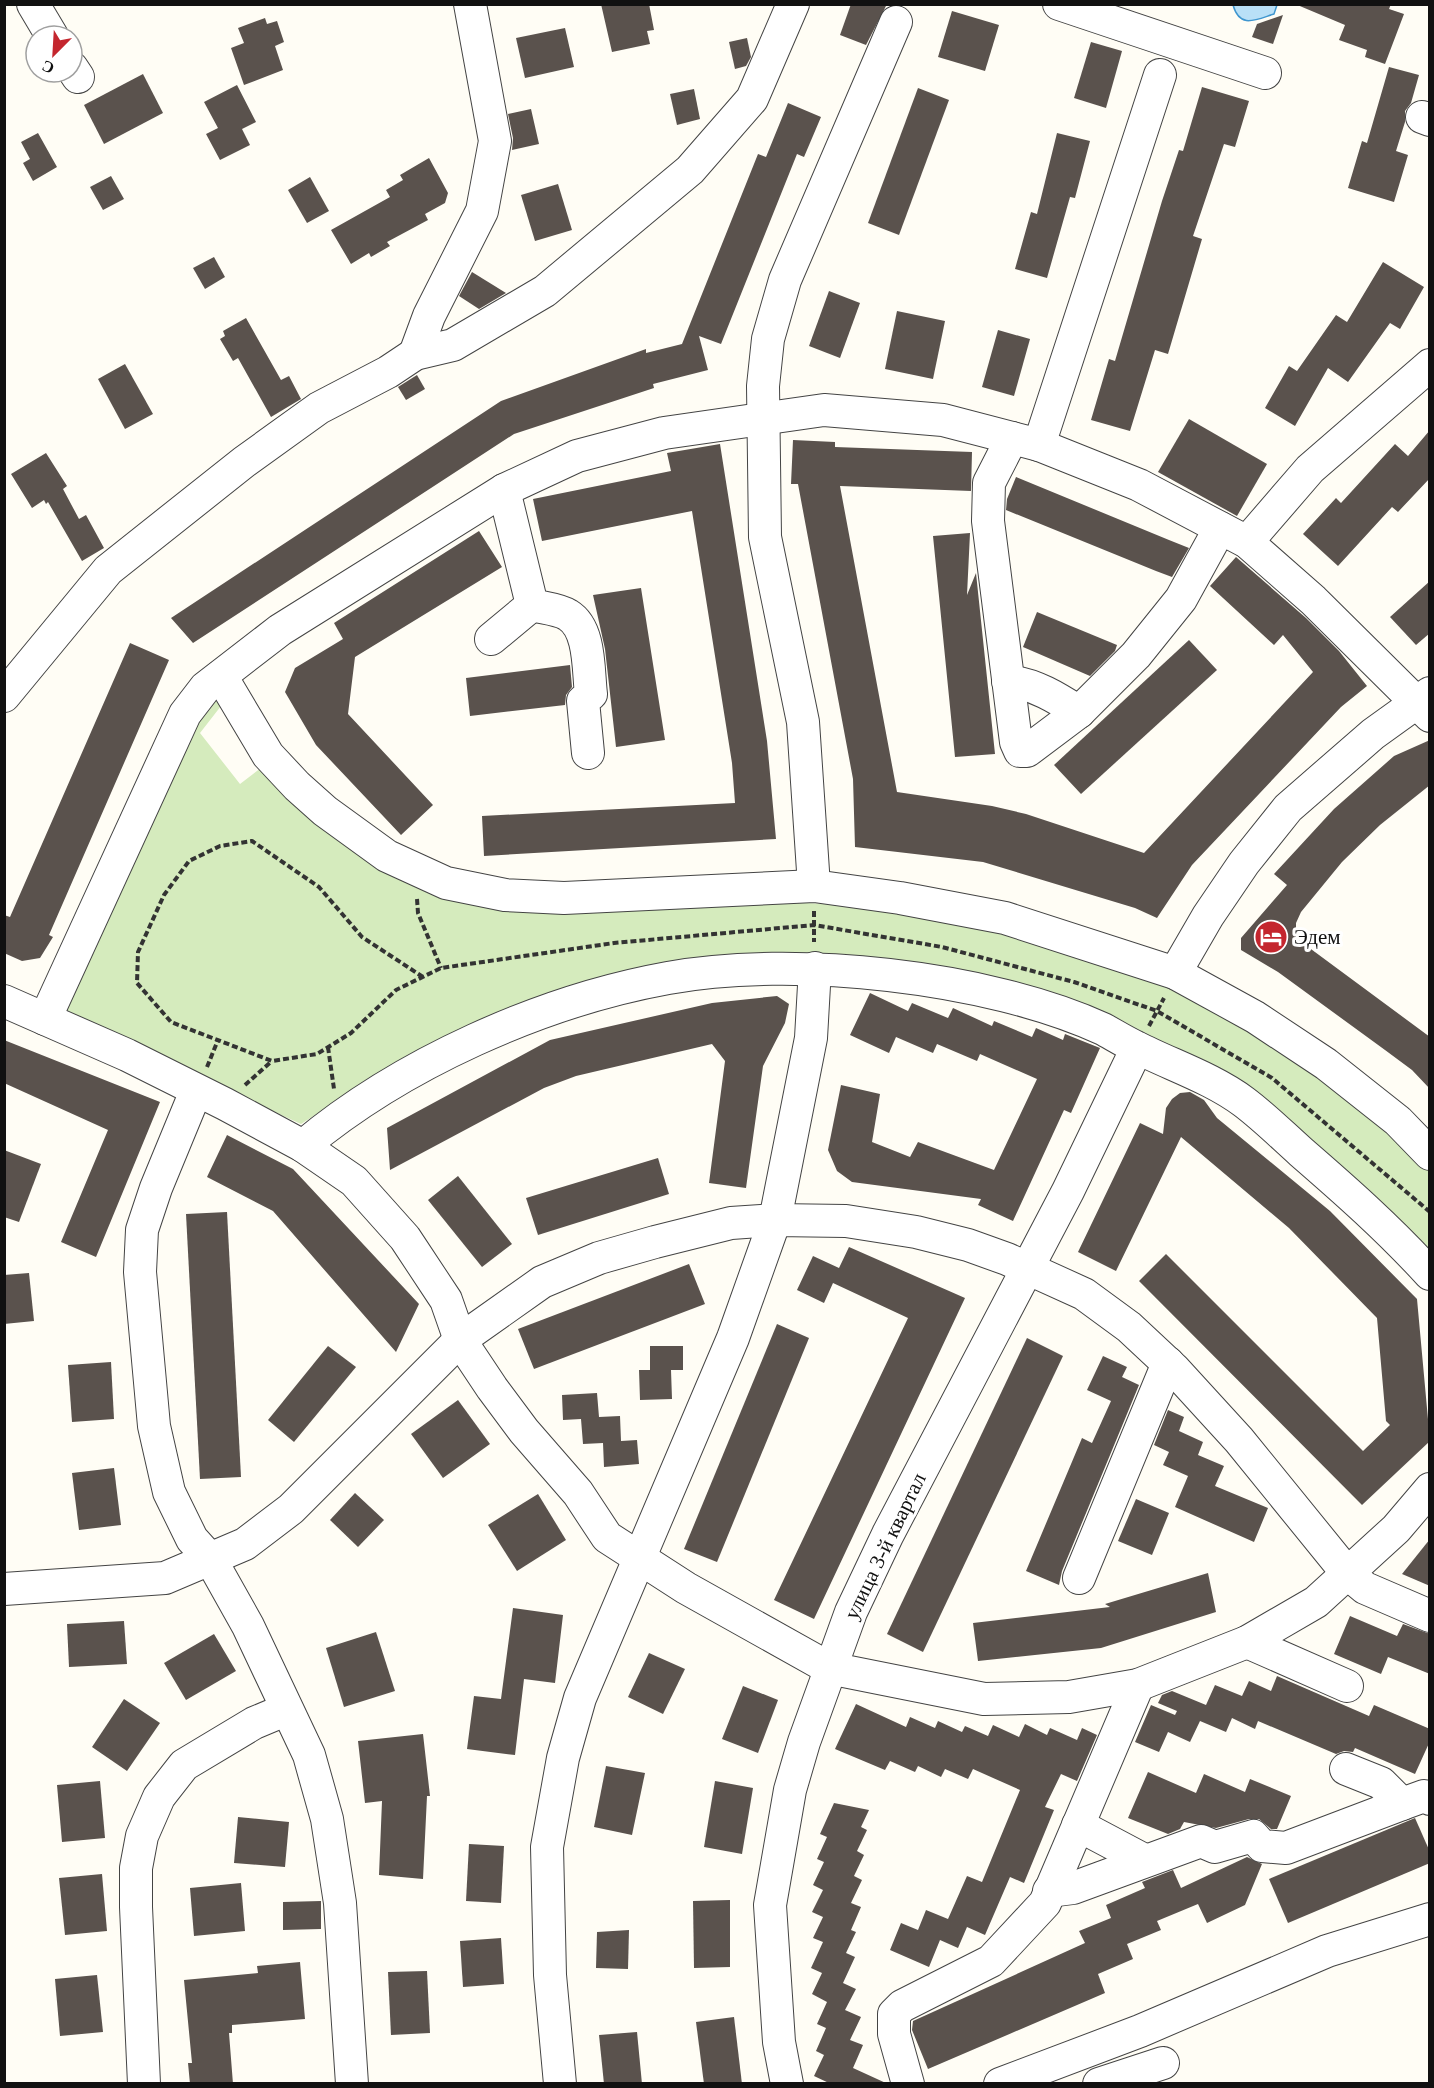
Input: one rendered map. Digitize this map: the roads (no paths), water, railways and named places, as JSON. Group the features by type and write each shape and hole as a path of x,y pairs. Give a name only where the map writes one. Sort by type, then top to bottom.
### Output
{"street":[{"path":"33,4 45,24"},
{"path":"415,354 429,316 482,211 495,141 470,4"},
{"path":"4,696 108,570 244,462 319,408 388,372 415,354 453,345 545,291 690,170 752,99 793,4"},
{"path":"1059,4 1264,73"},
{"path":"814,886 803,723 765,537 763,386 768,339 785,280 896,22"},
{"path":"1160,75 1026,442 989,483 988,521 1016,742 1020,751 1027,751 1080,712 1136,655 1234,535 1430,365"},
{"path":"45,1019 185,714 205,688 280,630 504,490 577,456 663,433 824,410 942,420 1026,442 1091,464 1139,485 1234,535 1313,600 1425,703 1288,808 1244,863 1208,916 1175,973"},
{"path":"504,490 532,605"},
{"path":"491,639 532,605"},
{"path":"532,605 568,615 578,625 585,641 591,694 583,701 588,753"},
{"path":"221,676 268,755 297,786 325,811 387,856 446,883 505,895 564,898 814,886 922,901 1005,918 1175,973 1255,1017 1326,1064 1398,1121 1430,1154"},
{"path":"1008,681 1023,683 1080,712"},
{"path":"560,2084 550,1975 546,1847 563,1758 580,1698 733,1338 775,1220 811,1038 814,968"},
{"path":"303,1146 338,1117 424,1066 488,1035 615,990 670,977 814,968 881,975 1003,996 1083,1022 1242,1101 1392,1232 1430,1274"},
{"path":"4,1001 127,1054 225,1104 303,1146 354,1181 405,1238 446,1300 460,1340 498,1396 578,1493 607,1537 740,1619 829,1668 984,1699 1069,1697 1138,1685 1247,1642 1316,1602 1396,1529 1430,1490"},
{"name":"улица 3-й квартал","path":"787,2084 779,2042 770,1905 790,1790 829,1668 888,1534 1028,1267 1137,1048"},
{"path":"196,1091 156,1188 142,1230 140,1272 154,1426 169,1492 192,1539 211,1560 248,1626 285,1710 309,1755 327,1819 339,1903 352,2084"},
{"path":"4,1589 165,1578 245,1544 291,1509 460,1340 542,1282 598,1258 731,1223 775,1220 846,1221 916,1232 968,1245 1028,1267 1083,1294 1129,1327 1168,1363 1239,1440 1347,1573 1365,1588 1430,1616"},
{"path":"1079,1578 1168,1363"},
{"path":"1247,1642 1347,1686"},
{"path":"908,2084 894,2034 894,2014 902,2006 991,1961 1045,1904 1138,1685"},
{"path":"144,2084 136,1907 136,1868 142,1836 159,1797 184,1765 254,1723 285,1710"},
{"path":"1346,1769 1382,1783 1416,1801"},
{"path":"1049,1892 1073,1888 1144,1860 1201,1841 1215,1847 1253,1836 1262,1846 1286,1848 1416,1801"},
{"path":"1078,1826 1144,1860"},
{"path":"1000,2084 1140,2031 1328,1950 1430,1918"},
{"path":"1099,2084 1162,2063"}],"water":[{"path":"1233,4 1277,5 1274,14 1249,21 1236,13"}],"place":[{"name":"Эдем","path":"1271,937"}]}
